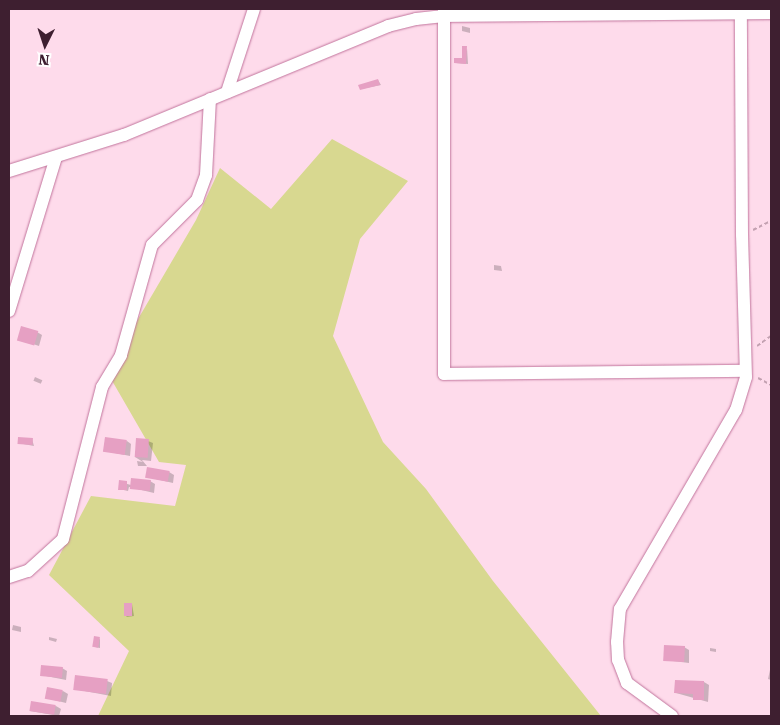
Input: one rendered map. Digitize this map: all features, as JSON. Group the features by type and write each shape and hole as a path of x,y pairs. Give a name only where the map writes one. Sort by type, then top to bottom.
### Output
{"street":[{"path":"227,92 254,9"},
{"path":"672,716 627,682 618,660 620,608 736,410 746,378 744,371 742,236 741,11"},
{"path":"9,171 124,135 388,26 444,12 741,11 771,13"},
{"path":"444,12 444,374 744,371"},
{"path":"9,577 28,571 63,539 102,387 121,356 152,245 197,200 206,176 210,99"},
{"path":"9,311 56,157"}],"path":[{"path":"742,236 771,221"}],"shaded area":[{"path":"332,139 408,181 360,239 333,336 383,442 426,489 493,581 601,716 98,716 129,651 49,575 91,496 175,506 186,465 159,462 107,372 196,220 220,168 271,209"}],"building":[{"path":"462,46 467,46 466,64 454,63 454,58 462,58"},
{"path":"378,79 380,85 360,90 358,85"},
{"path":"21,326 38,331 34,345 17,340"},
{"path":"18,437 33,438 32,445 18,444"},
{"path":"105,437 127,440 125,455 103,452"},
{"path":"136,438 149,439 148,458 135,457"},
{"path":"147,467 170,471 168,482 145,478"},
{"path":"131,478 151,480 150,491 130,489"},
{"path":"119,480 127,481 127,490 118,490"},
{"path":"124,603 132,603 132,616 124,616"},
{"path":"94,636 100,637 98,648 92,647"},
{"path":"664,645 685,646 684,662 663,661"},
{"path":"41,665 63,667 62,678 40,676"},
{"path":"75,675 108,679 106,694 73,690"},
{"path":"675,680 704,681 704,700 693,700 693,694 674,693"},
{"path":"47,687 63,690 60,702 45,699"},
{"path":"31,701 56,705 54,715 29,711"}]}
